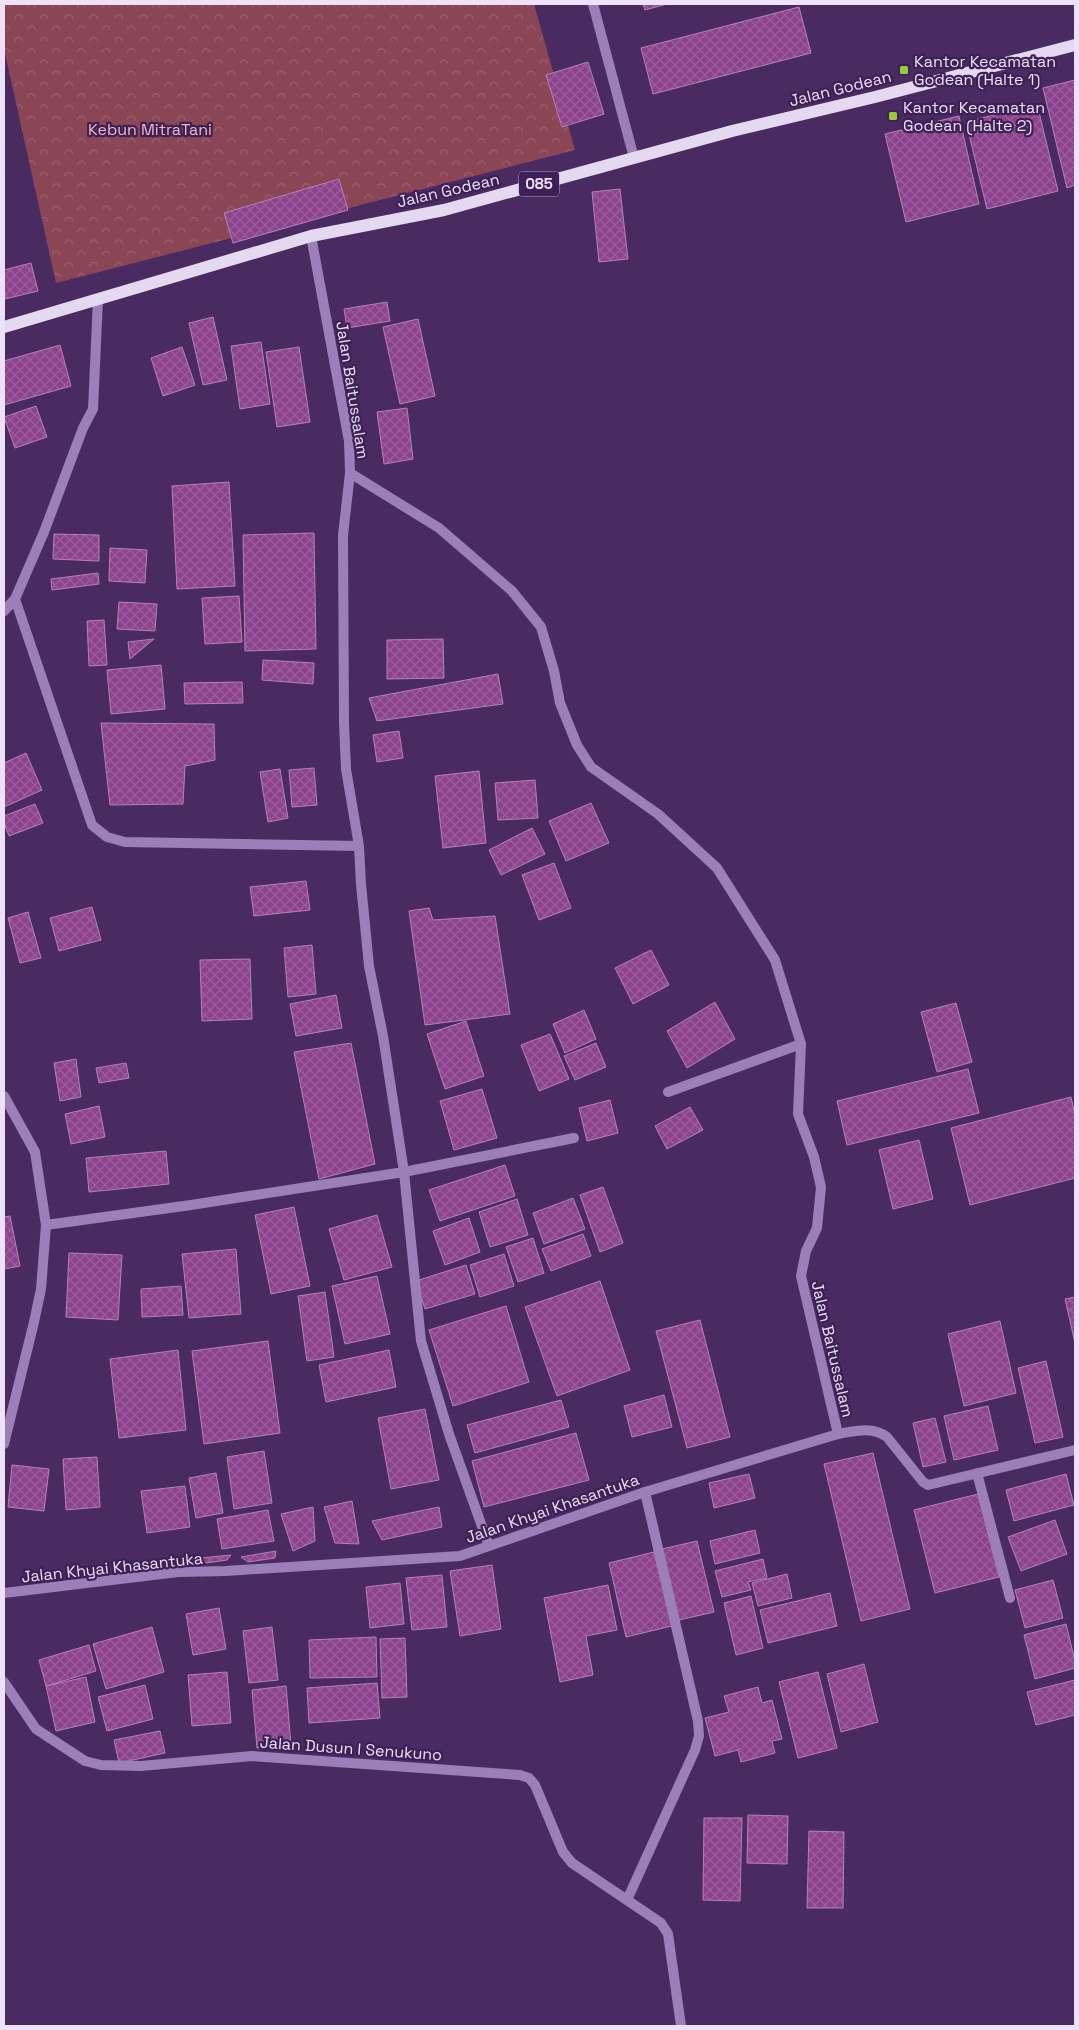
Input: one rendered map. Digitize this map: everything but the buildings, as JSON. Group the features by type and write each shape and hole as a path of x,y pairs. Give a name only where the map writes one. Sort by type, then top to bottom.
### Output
{"main road":[{"name":"Jalan Godean","path":"4,327 311,236 444,210 732,131 875,97 1075,44"}],"street":[{"path":"593,4 634,158"},
{"name":"Jalan Baitussalam","path":"311,236 349,441 350,473 439,528 512,591 541,627 554,671 560,703 577,745 591,767 658,814 717,868 775,960 801,1044 798,1114 814,1157 821,1187 817,1228 806,1251 800,1276 838,1434"},
{"path":"4,611 15,599 44,532 82,428 93,408 98,299"},
{"path":"350,473 343,535 344,723 346,768 359,846 369,966 383,1036 404,1172 421,1341 449,1434 489,1546"},
{"path":"15,599 92,825 107,837 125,842 359,846"},
{"path":"668,1092 801,1044"},
{"path":"4,1096 35,1152 46,1225 40,1289 34,1322 4,1444"},
{"path":"46,1225 191,1206 404,1172 574,1138"},
{"name":"Jalan Khyai Khasantuka","path":"4,1593 178,1572 225,1571 460,1556 645,1492 838,1434 865,1430 879,1432 887,1437 923,1482 928,1485 1075,1450"},
{"path":"977,1473 1010,1598"},
{"path":"627,1900 687,1770 699,1736 698,1721 645,1492"},
{"name":"Jalan Dusun I Senukuno","path":"4,1682 36,1729 85,1761 101,1765 141,1766 252,1756 520,1775 528,1778 535,1785 568,1858 587,1874 661,1922 668,1934 681,2026"}],"green space":[{"name":"Kebun MitraTani","path":"4,4 534,4 575,150 56,283 4,49"}],"place":[{"name":"Kantor Kecamatan Godean (Halte 1)","path":"904,70"},
{"name":"Kantor Kecamatan Godean (Halte 2)","path":"893,116"}]}
